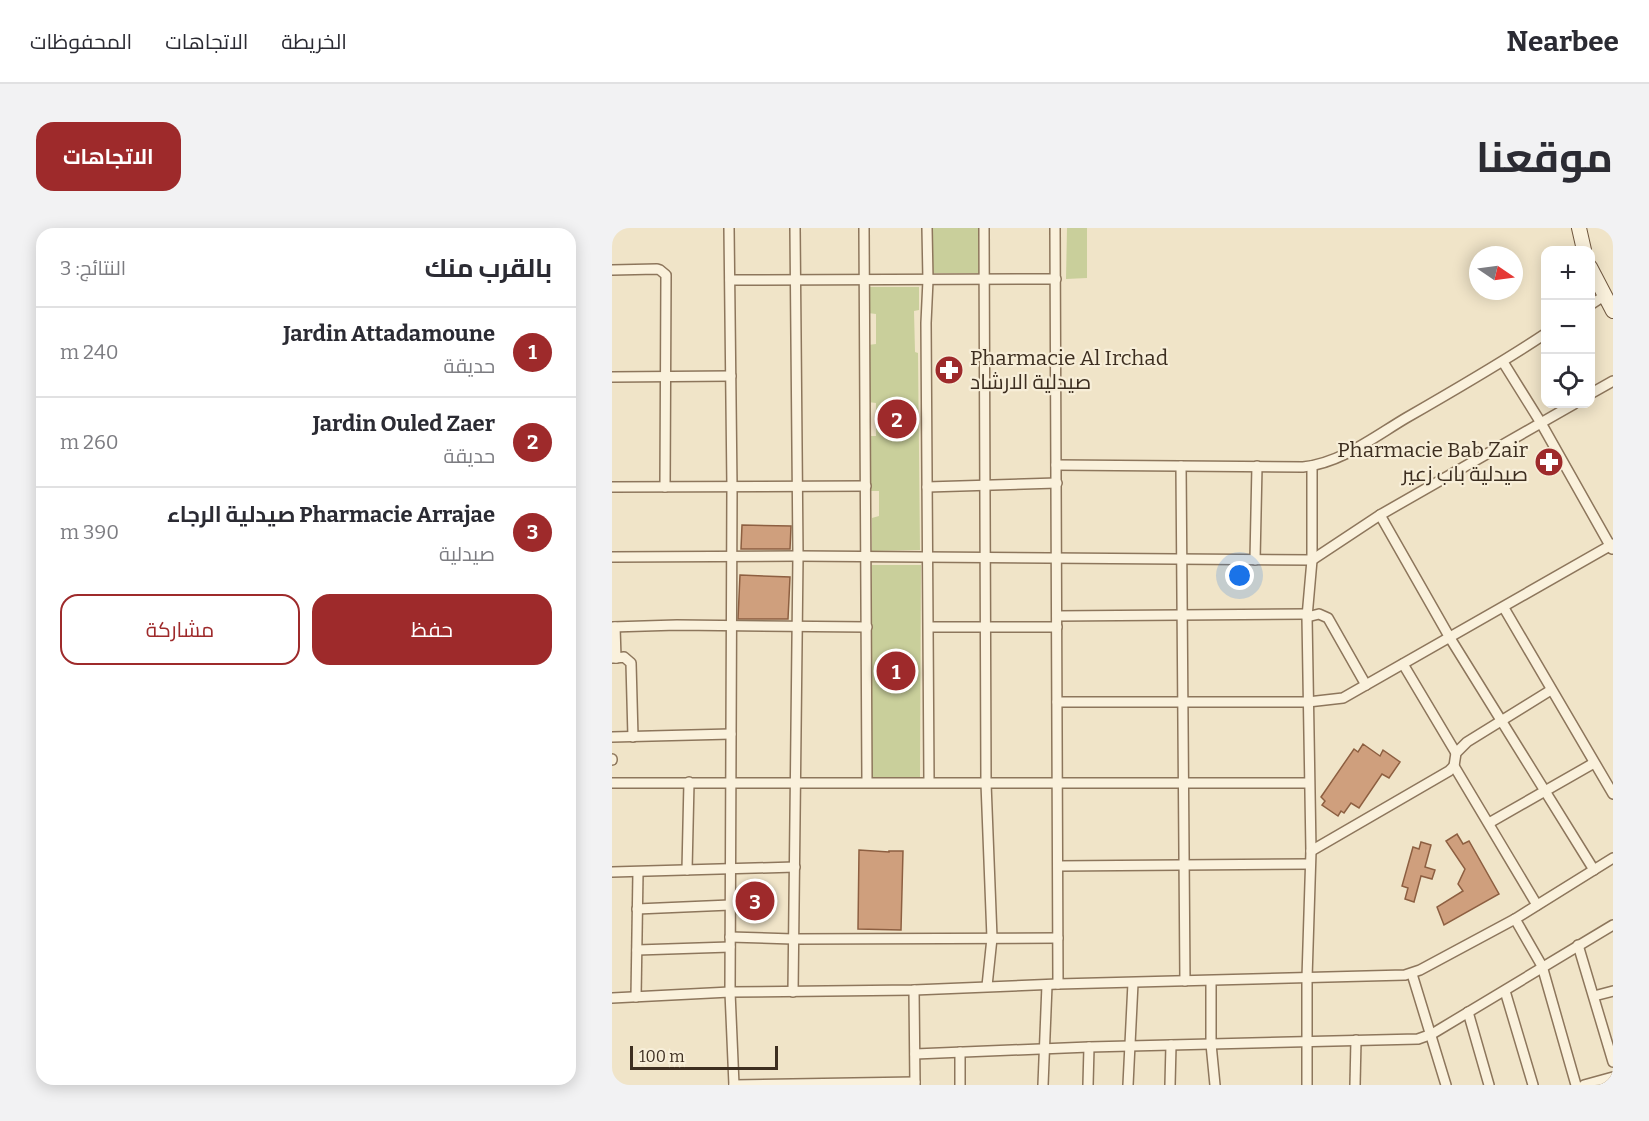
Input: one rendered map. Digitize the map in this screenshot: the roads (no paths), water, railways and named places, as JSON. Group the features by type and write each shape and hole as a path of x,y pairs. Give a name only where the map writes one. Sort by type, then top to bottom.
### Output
{"main road":[{"path":"1579,228 1583,246"},
{"path":"1595,278 1613,311"}],"street":[{"path":"729,228 732,487 730,992 734,1085 915,1083 914,990"},
{"path":"793,992 798,556 795,228"},
{"path":"864,228 867,782"},
{"path":"927,228 929,782"},
{"path":"984,228 987,783 992,938 987,986"},
{"path":"1055,228 1058,984"},
{"path":"612,270 657,269 666,275 665,487"},
{"path":"730,280 1056,279"},
{"path":"1595,302 1604,297"},
{"path":"1056,465 1312,466 1322,464 1340,457 1503,362 1541,337"},
{"path":"1057,702 1308,702 1343,698 1612,547 1503,362"},
{"path":"612,377 731,376"},
{"path":"1595,391 1613,381"},
{"path":"612,557 1312,560 1380,515 1567,408"},
{"path":"1181,466 1185,981"},
{"path":"1255,560 1257,466"},
{"path":"1307,1085 1307,978 1311,851 1307,615 1312,560 1312,466"},
{"path":"927,487 1056,483"},
{"path":"612,487 866,486"},
{"path":"1380,515 1500,721 1594,870"},
{"path":"1504,608 1613,794"},
{"path":"1057,616 1319,614 1328,618 1366,685"},
{"path":"633,737 631,663 624,657 614,658 613,627 730,625 867,627"},
{"path":"929,627 1057,627"},
{"path":"1402,664 1456,753"},
{"path":"1311,851 1449,771 1454,766 1456,753 1467,742 1551,690"},
{"path":"612,737 731,734"},
{"path":"1489,823 1594,763"},
{"path":"1454,766 1537,905"},
{"path":"612,783 796,781 1058,784 1309,783"},
{"path":"687,870 689,782"},
{"path":"612,998 730,992 914,990 1412,974 1515,919 1613,858"},
{"path":"1058,866 1310,864"},
{"path":"612,872 795,867"},
{"path":"636,997 638,872"},
{"path":"638,909 730,905"},
{"path":"1515,919 1542,966 1576,1085"},
{"path":"915,1054 1089,1047 1407,1040 1426,1037 1613,925"},
{"path":"637,950 793,939 1058,938"},
{"path":"1578,945 1609,1035 1613,1062"},
{"path":"1412,974 1446,1085"},
{"path":"1210,981 1211,1044 1215,1085"},
{"path":"1128,1085 1128,1046 1133,983"},
{"path":"1043,1085 1047,985"},
{"path":"1505,991 1533,1085"},
{"path":"1594,996 1613,991"},
{"path":"1468,1012 1489,1085"},
{"path":"1355,1085 1356,1040"},
{"path":"1170,1085 1171,1045"},
{"path":"1088,1085 1089,1047"},
{"path":"960,1052 960,1085"},
{"path":"1584,1085 1613,1077"}],"place":[{"name":"Pharmacie Al Irchad صيدلية الارشاد","path":"949,370"},
{"name":"Jardin Ouled Zaer","path":"897,419"},
{"name":"Pharmacie Bab Zair صيدلية باب زعير","path":"1549,462"},
{"name":"Jardin Attadamoune","path":"896,671"},
{"name":"Pharmacie Arrajae صيدلية الرجاء","path":"755,901"}]}
